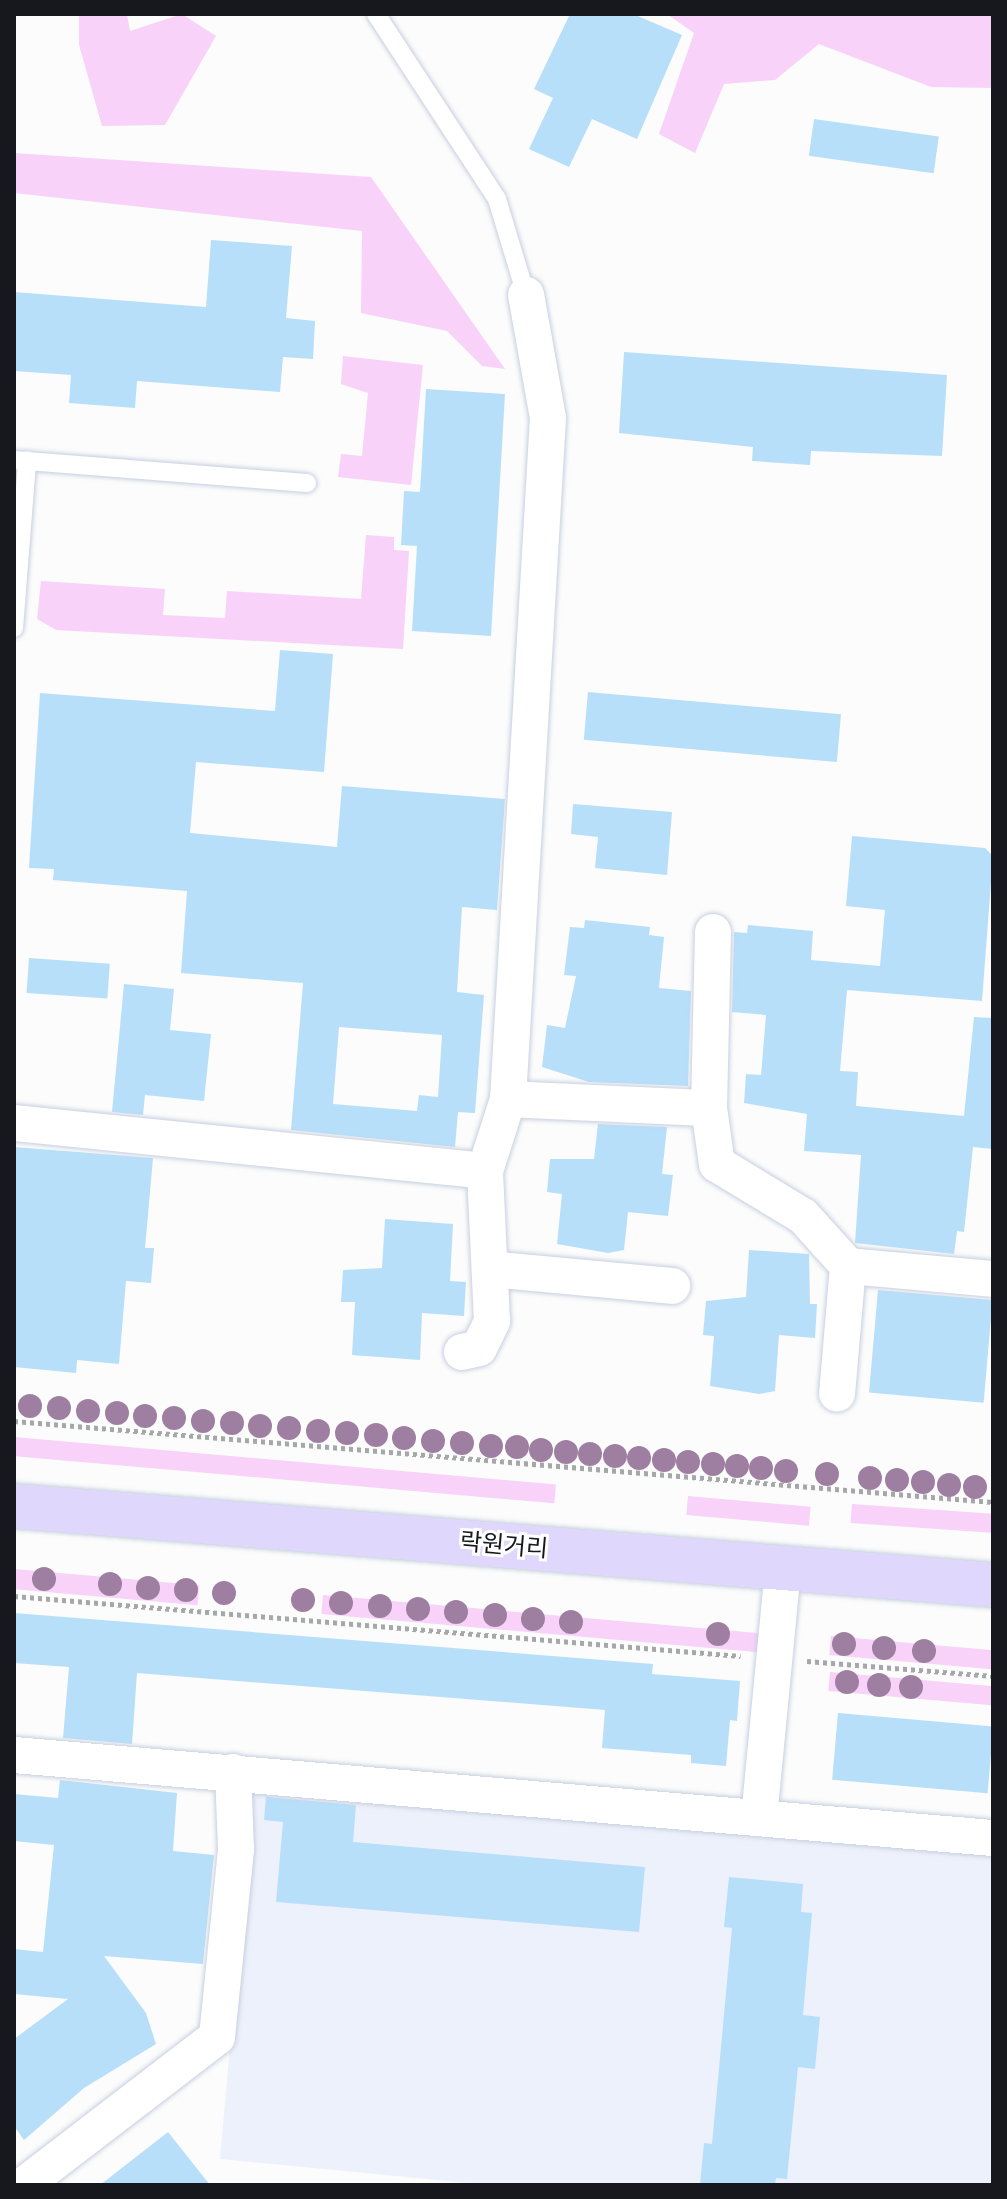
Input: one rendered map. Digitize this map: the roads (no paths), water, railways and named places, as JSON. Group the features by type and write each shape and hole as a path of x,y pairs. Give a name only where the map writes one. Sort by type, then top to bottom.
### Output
{"main road":[{"name":"락원거리","path":"14,1506 993,1585"}],"street":[{"path":"462,1352 479,1348 492,1321 485,1171 508,1099 548,418 526,295"},
{"path":"713,932 709,1108 717,1164 803,1216 848,1266 993,1279"},
{"path":"508,1099 709,1108"},
{"path":"14,1123 485,1171"},
{"path":"837,1394 848,1266"},
{"path":"490,1269 672,1286"},
{"path":"759,1818 783,1568"},
{"path":"14,1755 993,1838"},
{"path":"24,2185 217,2037 236,1849 233,1772"}],"lane":[{"path":"376,14 497,199 526,295"},
{"path":"14,628 20,460 307,483"}]}
